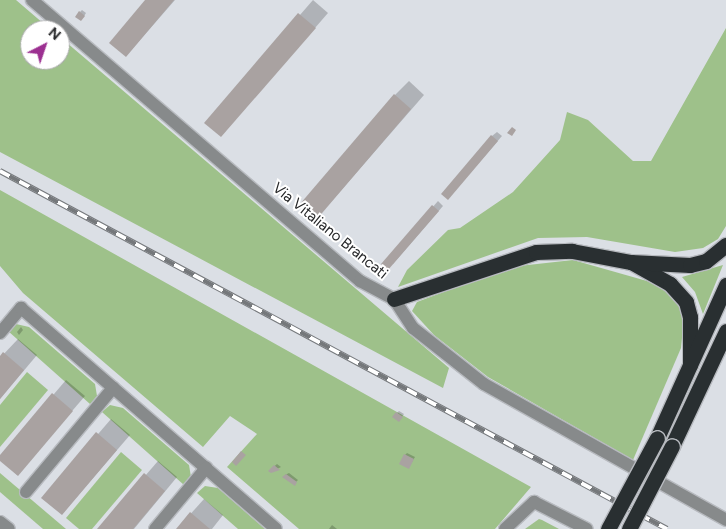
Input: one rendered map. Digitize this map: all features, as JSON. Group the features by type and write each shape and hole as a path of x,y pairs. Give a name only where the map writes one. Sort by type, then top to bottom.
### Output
{"highway":[{"path":"394,298 536,252 572,250 631,262 698,264 726,245"},
{"path":"631,262 670,284 686,302 691,324 690,367"},
{"path":"608,529 657,438 726,285"},
{"path":"629,529 672,446 726,331"}],"street":[{"name":"Via Vitaliano Brancati","path":"32,0 360,280 394,298 403,316 424,338 506,399 726,520"},
{"path":"0,333 21,308 276,529"},
{"path":"26,492 113,388"},
{"path":"155,529 206,468"},
{"path":"505,529 534,502 587,529"},
{"path":"0,522 9,529"}],"green space":[{"path":"0,0 16,0 39,20 20,20 20,70 70,70 70,46 449,368 443,388 0,152"},
{"path":"726,28 726,226 718,239 703,248 675,252 587,237 538,238 398,287 407,270 448,230 460,228 513,192 560,140 567,112 588,120 633,161 651,161"},
{"path":"0,190 531,487 495,529 299,529 227,467 257,434 230,416 203,447 23,293 0,266"},
{"path":"573,260 661,285 675,298 684,318 681,348 633,460 488,377 434,335 412,311 417,302 510,267"},
{"path":"723,265 703,314 695,292 682,277"},
{"path":"16,324 29,327 95,384 97,396 90,404 8,331"},
{"path":"27,372 48,390 0,447 0,405"},
{"path":"110,405 123,408 189,465 191,477 184,485 102,412"},
{"path":"121,452 142,470 92,529 79,529 66,518"},
{"path":"0,473 66,529 43,529 0,492"},
{"path":"205,486 218,488 265,529 238,529 197,493"},
{"path":"539,519 542,520 559,529 525,529"}],"building":[{"path":"145,0 174,0 126,57 109,43"},
{"path":"79,11 85,16 81,21 75,17"},
{"path":"298,13 316,28 221,137 204,123"},
{"path":"394,94 411,109 317,219 300,204"},
{"path":"512,127 516,130 512,136 507,133"},
{"path":"491,135 498,141 448,200 441,194"},
{"path":"432,205 439,211 388,270 381,264"},
{"path":"3,352 24,370 0,399 0,356"},
{"path":"52,393 73,411 18,476 0,461 0,455"},
{"path":"396,412 403,417 399,422 392,417"},
{"path":"96,432 117,450 62,515 41,498"},
{"path":"241,451 246,455 236,466 232,462"},
{"path":"404,454 414,459 409,469 399,464"},
{"path":"274,465 280,470 271,473 268,471"},
{"path":"144,473 165,491 133,529 97,529"},
{"path":"286,474 297,482 295,486 282,477"},
{"path":"190,512 210,529 176,529"}],"railway":[{"path":"0,171 667,529"}]}
